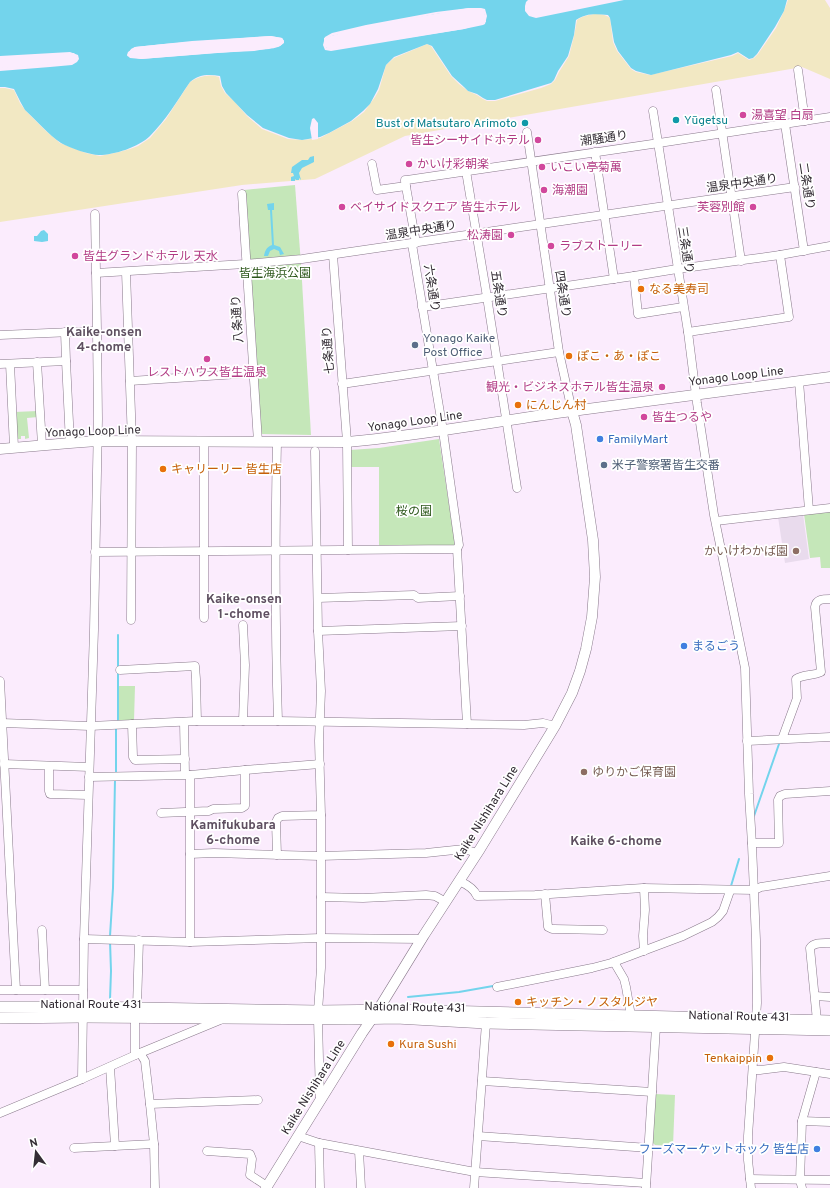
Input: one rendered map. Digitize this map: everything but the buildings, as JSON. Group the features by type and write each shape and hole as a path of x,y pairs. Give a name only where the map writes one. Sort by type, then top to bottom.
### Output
{"highway":[{"name":"National Route 431","path":"0,1007 82,1012 318,1015 631,1016 830,1030"},
{"name":"National Route 431","path":"0,1018 82,1012"},
{"name":"National Route 431","path":"136,1012 225,1018 318,1015"},
{"name":"National Route 431","path":"375,1015 396,1018 486,1022 656,1027 830,1021"}],"main road":[{"name":"Yonago Loop Line","path":"0,449 97,441 347,442 387,439 572,411 830,377"},
{"name":"Kaike Nishihara Line","path":"266,1187 362,1032 375,1015 556,726 572,693 580,671 590,630 596,577 593,540 576,425 572,411"}],"street":[{"path":"798,70 805,121"},
{"path":"716,90 741,261"},
{"name":"三条通り","path":"653,111 716,521 744,666 754,890 757,1003 748,1136 748,1160 751,1188"},
{"name":"潮騒通り","path":"372,164 377,190 466,171 830,117"},
{"name":"二条通り","path":"785,124 804,251"},
{"name":"四条通り","path":"526,132 559,352 572,411"},
{"path":"595,152 614,278"},
{"name":"五条通り","path":"466,171 517,488"},
{"name":"六条通り","path":"406,183 422,307 443,431 459,545 460,596 467,724"},
{"name":"温泉中央通り","path":"96,273 245,264 333,255 795,187"},
{"name":"八条通り","path":"242,194 245,264 258,442"},
{"path":"82,1079 82,1012 94,630 97,441 95,214"},
{"path":"422,307 614,278 741,261 830,246"},
{"name":"七条通り","path":"333,255 347,442 348,550"},
{"path":"688,332 789,317 780,255"},
{"path":"126,272 132,442 131,620"},
{"path":"634,276 638,314 683,307"},
{"path":"0,335 97,331"},
{"path":"65,332 70,443"},
{"path":"342,384 559,352"},
{"path":"0,364 66,361"},
{"path":"37,362 42,445"},
{"path":"10,364 14,447"},
{"path":"130,381 254,373"},
{"path":"799,381 809,510"},
{"path":"204,442 204,618"},
{"path":"277,442 275,551 278,721"},
{"path":"315,451 318,631 321,691 319,722 321,815 321,968 318,1015 320,1100"},
{"path":"716,521 830,508"},
{"path":"95,552 458,549"},
{"path":"318,598 414,595 418,598 460,596"},
{"path":"782,739 797,698 796,679 801,676 821,672 815,603 822,599 830,599"},
{"path":"243,625 245,665 243,721"},
{"path":"318,631 462,626"},
{"path":"120,670 195,666 197,721"},
{"path":"0,681 16,990"},
{"path":"2,723 90,726 197,721 278,721 524,725 543,724 556,726"},
{"path":"184,722 185,759 190,813 190,942"},
{"path":"132,724 133,757 135,760 185,759"},
{"path":"747,741 830,737"},
{"path":"4,764 89,767"},
{"path":"89,777 187,775 320,764"},
{"path":"49,766 50,794 88,795"},
{"path":"161,813 190,813 244,807 246,804 245,770"},
{"path":"752,843 779,843 778,800 780,796 785,794 830,792"},
{"path":"277,855 276,822 278,818 282,816 321,815"},
{"path":"190,854 214,853 320,856 426,854 464,849 477,853"},
{"path":"459,881 472,888 477,896 545,894 644,888 754,890 761,887 830,876"},
{"path":"644,888 644,951"},
{"path":"498,987 592,968 614,962 683,936 712,922 724,911 730,890"},
{"path":"545,894 548,927 554,929 603,930"},
{"path":"321,898 426,895 435,896 446,902"},
{"path":"42,930 45,990"},
{"path":"84,939 190,942 321,938 422,939"},
{"path":"139,940 136,1012 138,1054 145,1060 154,1144 155,1188"},
{"path":"817,1021 810,948 812,945 816,944 830,943"},
{"path":"614,962 624,979 631,1016"},
{"path":"0,990 83,990"},
{"path":"815,996 830,997"},
{"path":"0,1113 225,1018"},
{"path":"474,1188 486,1022"},
{"path":"298,1136 319,1143 476,1172 646,1186 656,1027"},
{"path":"110,1067 115,1146"},
{"path":"753,1070 784,1067 830,1074"},
{"path":"801,1184 802,1121 816,1072"},
{"path":"482,1081 652,1092"},
{"path":"150,1104 258,1100"},
{"path":"802,1121 830,1122"},
{"path":"478,1136 649,1148"},
{"path":"319,1143 320,1188"},
{"path":"74,1148 154,1144"},
{"path":"207,1151 250,1154 252,1159 250,1175 266,1187"},
{"path":"359,1151 361,1188"},
{"path":"750,1179 801,1184 830,1180"}],"shaded area":[{"path":"803,514 809,559 785,563 778,517"}],"green space":[{"name":"皆生海浜公園","path":"295,185 311,435 261,434 244,190"},
{"path":"38,411 38,417 27,418 29,438 25,439 25,436 21,436 21,439 16,439 14,412"},
{"name":"桜の園","path":"439,439 455,544 453,546 379,546 379,467 350,467 350,450 379,448"},
{"path":"830,511 830,568 821,568 820,557 810,558 804,514"},
{"path":"118,686 135,686 134,721 119,722"},
{"path":"655,1094 675,1095 673,1146 655,1145 652,1142"}],"sand":[{"path":"788,0 825,0 830,8 830,79 802,67 405,136 315,179 242,185 0,222 0,88 14,90 25,110 60,143 86,153 100,156 130,149 138,146 150,138 166,119 190,82 200,77 208,76 219,77 221,86 225,93 262,129 288,139 302,140 320,138 352,121 364,112 379,90 386,65 394,58 427,44 431,46 451,76 459,84 468,91 487,101 495,101 551,84 555,80 569,56 577,20 584,16 598,14 610,18 613,42 617,51 631,69 636,72 650,75 732,56 738,53 749,60 754,58 776,28"}],"water":[{"path":"0,0 529,0 525,9 533,17 620,0 787,0 784,11 775,27 753,58 749,59 738,52 651,75 631,68 618,51 614,42 610,18 608,15 595,14 584,16 576,20 574,35 568,56 551,83 495,100 487,100 468,91 452,76 432,46 427,44 394,57 386,65 378,89 370,104 351,121 320,137 302,140 289,138 263,128 247,115 226,93 222,86 220,76 201,76 190,82 166,117 150,136 140,144 126,150 105,155 85,153 56,140 25,110 14,89 0,87 0,70 71,64 78,59 74,53 0,57","holes":["469,8 484,9 486,22 464,29 329,50 324,45 324,38 366,26","271,36 282,38 284,41 282,45 269,49 141,59 127,56 131,49 135,47 192,41"]},
{"path":"314,156 314,162 302,168 299,173 301,180 299,178 299,180 295,179 295,181 291,181 291,177 294,176 293,173 291,173 292,167 302,160 308,160 310,157"},
{"path":"274,203 274,210 272,210 274,245 280,247 284,254 280,255 279,251 274,249 270,251 268,256 264,256 266,249 272,245 270,210 268,210 267,204"},
{"path":"44,230 48,234 48,241 34,241 34,236 37,236"}],"pier":[{"path":"531,0 527,7 529,12 536,15 610,0 624,0 536,18 529,16 525,11 526,2"},
{"path":"481,8 485,9 487,16 485,24 464,29 331,51 325,50 323,45 325,37 332,33 436,12","holes":["469,10 483,11 485,16 483,22 464,27 331,49 326,47 326,39 332,36 366,28 436,14"]},
{"path":"270,36 282,38 284,41 284,43 277,47 254,51 141,59 130,58 127,55 128,52 135,47","holes":["271,38 279,39 282,42 276,45 254,49 141,57 129,55 129,53 136,49 164,46"]},
{"path":"70,52 78,55 79,59 72,65 0,71 0,68 71,62 75,60 76,57 69,54 0,59 0,56"},
{"path":"314,118 318,123 318,139 312,140 310,128 312,119"}],"waterway":[{"path":"118,635 118,721"},
{"path":"116,728 116,773"},
{"path":"754,816 779,744"},
{"path":"110,936 113,888 115,779"},
{"path":"731,886 739,859"},
{"path":"110,941 110,1000"},
{"path":"408,997 459,992 493,986"}],"place":[{"name":"湯喜望 白扇","path":"743,115"},
{"name":"Yūgetsu","path":"676,120"},
{"name":"Bust of Matsutaro Arimoto","path":"525,123"},
{"name":"皆生シーサイドホテル","path":"538,140"},
{"name":"かいけ彩朝楽","path":"409,164"},
{"name":"いこい亭菊萬","path":"542,167"},
{"name":"海潮園","path":"544,190"},
{"name":"ベイサイドスクエア 皆生ホテル","path":"342,207"},
{"name":"芙蓉別館","path":"753,207"},
{"name":"松涛園","path":"511,235"},
{"name":"ラブストーリー","path":"551,246"},
{"name":"皆生グランドホテル 天水","path":"75,256"},
{"name":"なる美寿司","path":"641,289"},
{"name":"Yonago Kaike Post Office","path":"415,345"},
{"name":"ぽこ・あ・ぽこ","path":"569,356"},
{"name":"レストハウス皆生温泉","path":"207,359"},
{"name":"観光・ビジネスホテル皆生温泉","path":"662,387"},
{"name":"にんじん村","path":"518,405"},
{"name":"皆生つるや","path":"644,417"},
{"name":"FamilyMart","path":"600,439"},
{"name":"米子警察署皆生交番","path":"604,465"},
{"name":"キャリーリー 皆生店","path":"163,469"},
{"name":"かいけわかば園","path":"796,551"},
{"name":"まるごう","path":"684,646"},
{"name":"ゆりかご保育園","path":"584,772"},
{"name":"キッチン・ノスタルジヤ","path":"518,1002"},
{"name":"Kura Sushi","path":"391,1044"},
{"name":"Tenkaippin","path":"770,1058"},
{"name":"フーズマーケットホック 皆生店","path":"817,1149"}],"district":[{"name":"Kaike-onsen 4-chome","path":"104,338"},
{"name":"Kaike-onsen 1-chome","path":"244,606"},
{"name":"Kamifukubara 6-chome","path":"233,832"},
{"name":"Kaike 6-chome","path":"616,840"}]}
